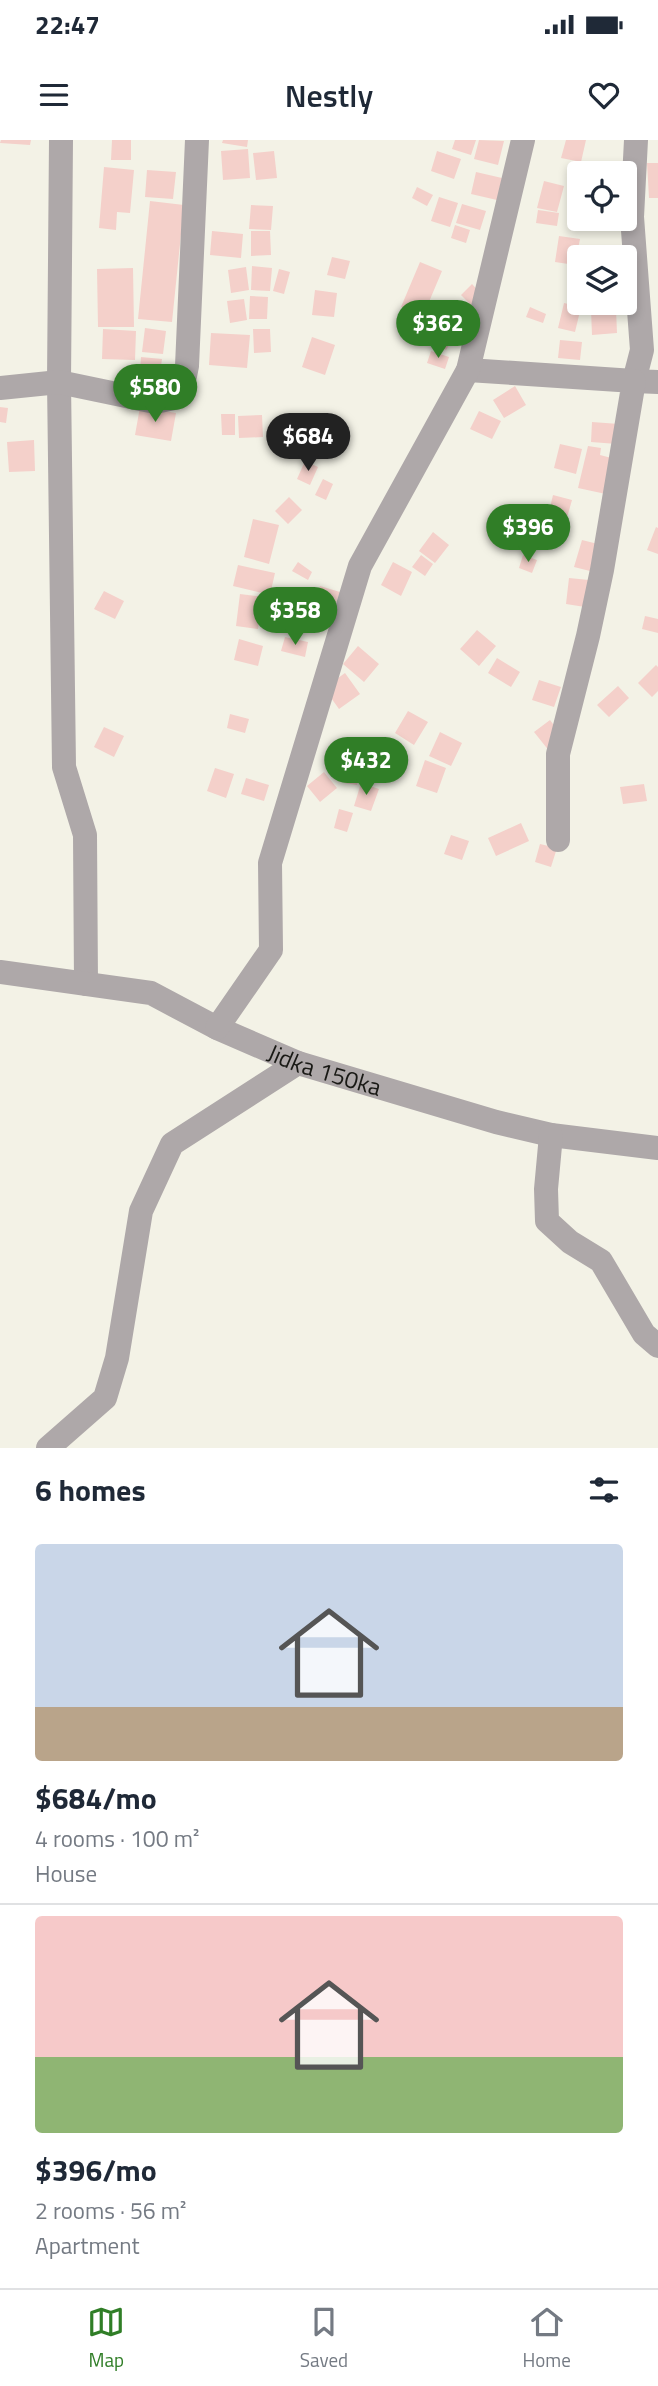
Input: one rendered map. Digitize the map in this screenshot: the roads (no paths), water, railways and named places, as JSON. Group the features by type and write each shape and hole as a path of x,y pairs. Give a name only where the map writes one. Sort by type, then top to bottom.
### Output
{"street":[{"path":"61,140 59,382 64,767 85,835 86,984"},
{"path":"0,388 59,382 155,402 174,398 183,386 187,366 197,140"},
{"path":"217,1028 271,950 270,863 360,566 468,370 523,140"},
{"path":"558,840 558,754 646,382 632,218 636,140"},
{"path":"468,370 646,382"},
{"name":"Jidka 150ka","path":"0,972 151,993 217,1028 298,1063 496,1122 551,1135 658,1148"},
{"path":"48,1448 105,1398 117,1358 141,1211 172,1143 298,1063"},
{"path":"551,1135 546,1189 547,1221 570,1242 601,1261 645,1334 658,1346"}]}
